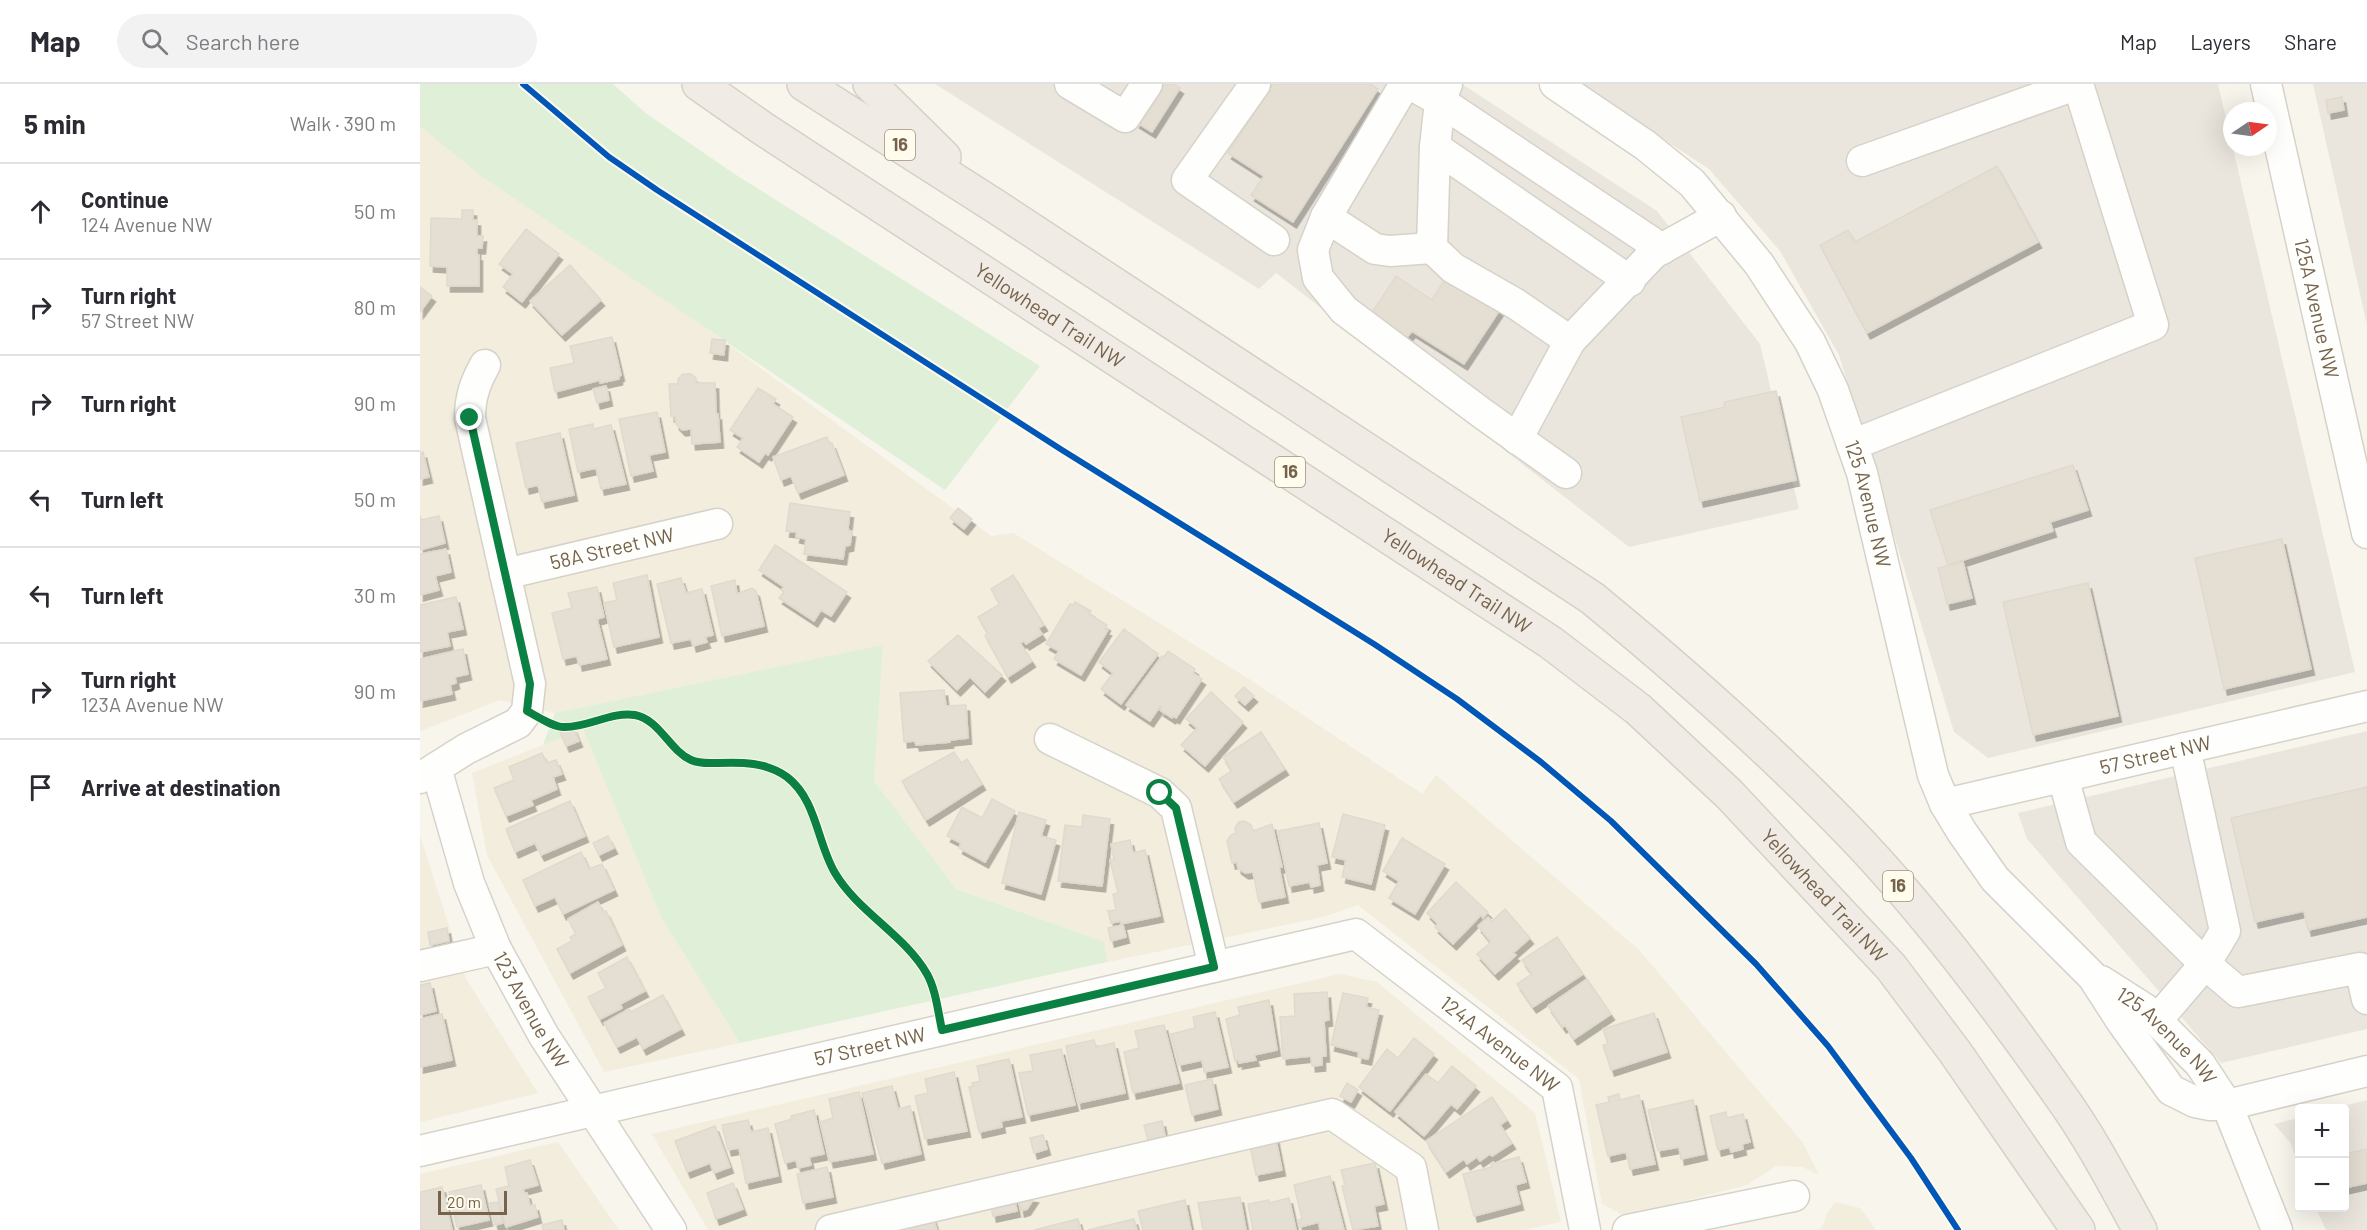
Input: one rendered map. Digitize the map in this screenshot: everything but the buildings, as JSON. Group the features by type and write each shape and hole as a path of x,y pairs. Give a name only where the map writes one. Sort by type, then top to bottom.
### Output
{"highway":[{"name":"Yellowhead Trail NW","path":"699,84 762,128 1550,642 1638,709 1729,794 1891,967 1955,1052 2078,1230"},
{"name":"16","path":"804,84 995,206 1592,598 1680,670 1784,765 1864,847 1939,932 2066,1103 2140,1230"},
{"path":"870,84 995,206"}],"street":[{"path":"1070,84 1125,117 1147,84"},
{"path":"1255,84 1187,180 1274,240"},
{"path":"1566,473 1344,310 1318,278 1313,250 1326,217 1408,84 1444,93 1662,249"},
{"name":"125 Avenue NW","path":"1555,84 1645,145 1692,183 1759,264 1810,342 1833,390 1862,473 1933,775 1945,804 1995,879 2093,976 2145,1009 2200,1064 2227,1105 2277,1230"},
{"path":"1852,445 2153,325 2078,84 1862,160"},
{"name":"125A Avenue NW","path":"2266,84 2367,532"},
{"path":"1432,248 1435,147 1444,93"},
{"path":"1435,147 1629,281"},
{"path":"1517,439 1570,340 1654,253 1721,216"},
{"path":"1326,217 1375,249 1390,252 1432,248 1453,267 1516,304 1570,340"},
{"path":"428,773 466,749 507,730 518,723 527,711 530,684 470,418 470,402 475,383 485,365"},
{"name":"58A Street NW","path":"505,574 717,524"},
{"name":"57 Street NW","path":"1945,804 2367,706"},
{"path":"1050,739 1160,793 1176,808 1214,967"},
{"path":"2157,1020 2205,964 2224,931 2185,748"},
{"name":"123 Avenue NW","path":"428,773 496,949 529,1011 671,1230"},
{"path":"2063,777 2081,842 2205,964 2238,992 2360,968 2367,999"},
{"name":"57 Street NW","path":"420,1152 1356,934"},
{"name":"124A Avenue NW","path":"1356,934 1557,1088 1585,1230"},
{"path":"420,966 496,949"},
{"name":"125 Avenue NW","path":"2093,976 2122,1022 2171,1090 2195,1102 2227,1105"},
{"path":"2227,1105 2367,1071"},
{"path":"831,1230 1332,1114 1411,1168 1423,1230"},
{"path":"1628,1230 1794,1196"}],"shaded area":[{"path":"935,84 1462,84 1657,211 1760,344 1799,509 1629,547 1276,273 1259,289"},
{"path":"1579,84 2218,84 2223,105 2223,156 2235,156 2355,672 1988,758 1954,732 1839,355 1780,251 1709,169"},
{"path":"2313,84 2367,84 2367,325"},
{"path":"420,117 560,222 991,536 1013,533 1243,675 1422,794 1436,775 1639,950 1803,1143 1819,1175 1803,1167 1776,1166 1747,1185 1625,1216 1602,1204 1579,1079 1358,905 1323,917 1107,962 1103,942 956,889 874,781 883,646 555,713 500,700 420,731"},
{"path":"583,729 662,919 740,1043 604,1072 487,855 472,773"},
{"path":"2367,731 2367,1029 2221,1063 2027,839 2018,813"},
{"path":"420,836 466,979 538,1093 420,1122"},
{"path":"1340,974 1377,982 1535,1113 1561,1222 1524,1230 708,1230 652,1134"},
{"path":"2367,1100 2367,1230 2326,1230 2318,1212 2349,1212 2349,1104"},
{"path":"2295,1119 2295,1155 2290,1142 2274,1124"},
{"path":"558,1142 619,1230 420,1230 420,1174"},
{"path":"1835,1202 1860,1208 1876,1230 1818,1230 1822,1227"}],"green space":[{"path":"420,84 613,84 647,114 733,173 1040,366 945,490 480,175 420,126"},
{"path":"883,645 874,781 956,889 1104,942 1107,962 740,1043 662,919 583,729 543,745 555,713"}],"cycle path":[{"path":"523,84 609,157 657,190 1062,450 1374,644 1457,699 1541,762 1611,821 1756,964 1828,1046 1911,1158 1958,1230"},
{"path":"527,711 559,727 573,727 617,715 635,715 651,723 676,749 691,760 704,763 754,764 771,768 787,777 805,797 835,873 856,900 907,947 927,974 935,994 942,1031"}],"route":[{"path":"470,418 530,684 527,711 563,728 625,715 636,715 659,729 678,751 689,759 700,763 747,762 768,767 787,777 801,792 808,805 835,872 847,890 918,960 927,974 933,988 942,1030 1214,967 1176,808 1160,793"}]}
